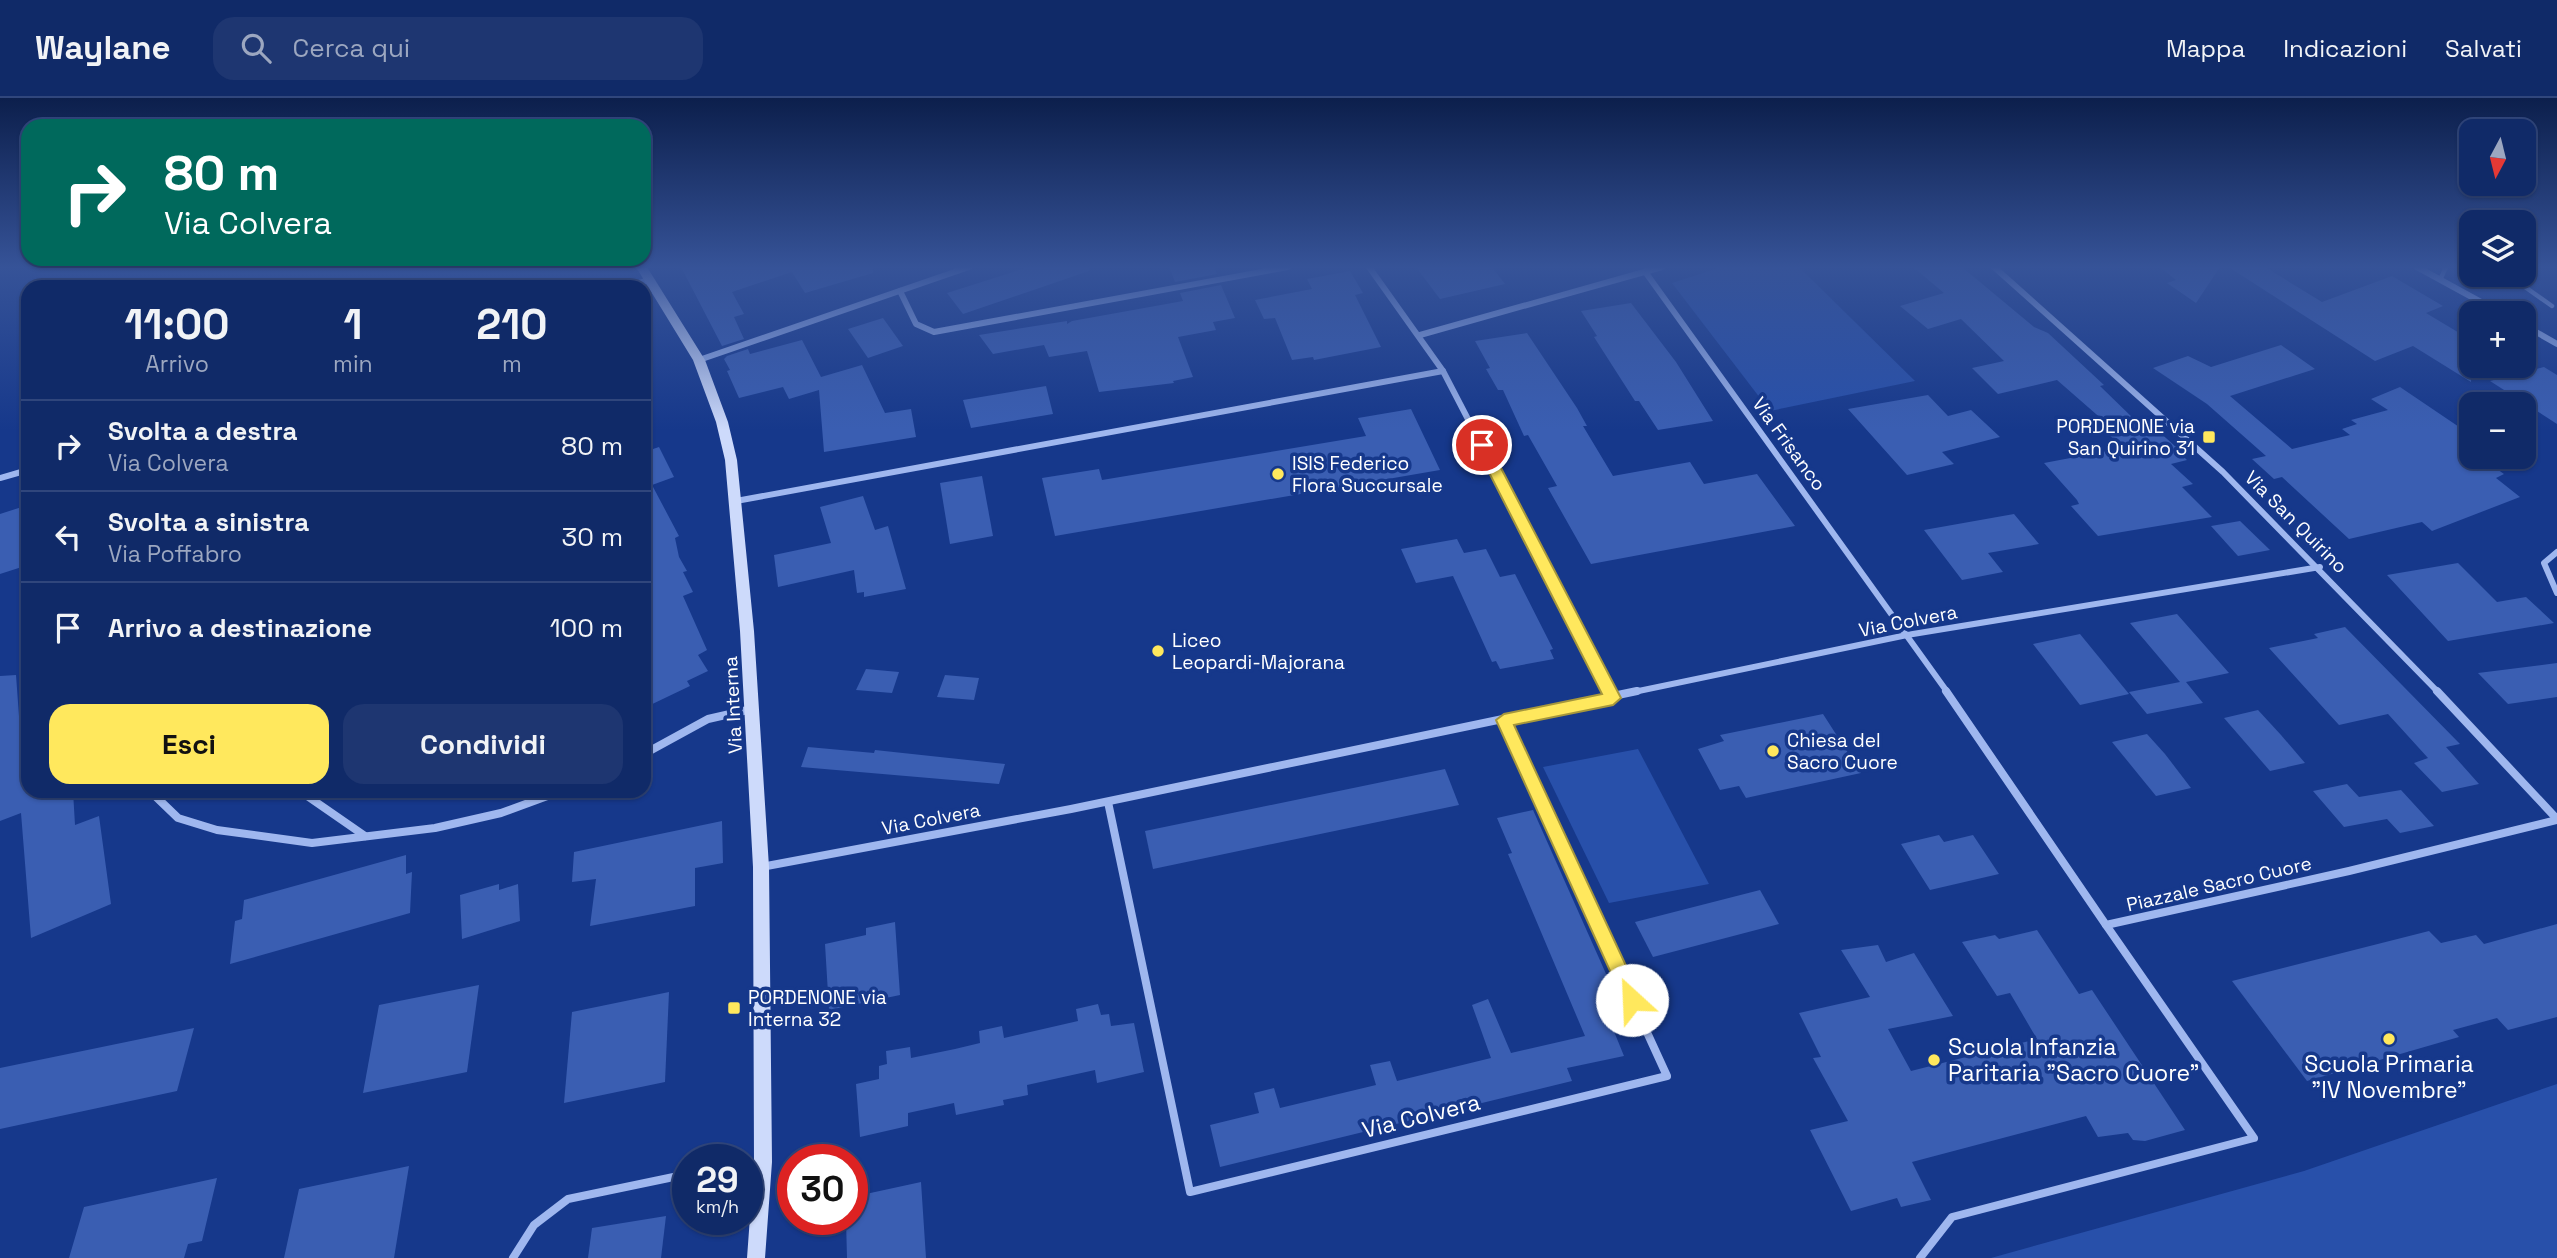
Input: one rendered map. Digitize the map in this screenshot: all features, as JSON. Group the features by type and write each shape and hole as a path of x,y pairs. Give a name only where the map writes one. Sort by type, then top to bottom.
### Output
{"street":[{"name":"Via Interna","path":"675,321 699,360 722,422 736,501 761,867 757,1258"},
{"path":"699,360 812,321"},
{"path":"915,321 934,332 993,321"},
{"path":"1409,321 1443,371 1613,698"},
{"path":"1420,335 1470,321"},
{"name":"Via Frisanco","path":"1681,321 1907,635"},
{"name":"Via San Quirino","path":"2057,321 2135,388 2320,567 2557,819"},
{"path":"2536,332 2557,344"},
{"path":"736,501 1443,371"},
{"path":"0,478 21,472"},
{"path":"2557,552 2544,563 2557,593"},
{"name":"Via Colvera","path":"761,867 1108,802 1907,635 2320,567"},
{"name":"Piazzale Sacro Cuore","path":"1907,635 2106,925 2349,871 2557,819"},
{"path":"651,750 708,719 752,709"},
{"name":"Via Colvera","path":"1108,802 1190,1192 1667,1076 1504,720"},
{"path":"157,798 178,818 217,831 313,843 435,828 501,813 542,798"},
{"path":"310,798 365,836"},
{"path":"1920,1258 1952,1217 2254,1138 2106,925"},
{"path":"513,1258 534,1225 568,1199 672,1177"}],"shaded area":[{"path":"1701,321 1854,321 1915,381 1770,411"},
{"path":"1638,749 1709,884 1609,903 1543,767"},
{"path":"2557,1084 2557,1258 1991,1258 2304,1171"}],"building":[{"path":"709,321 736,321 744,339 722,346"},
{"path":"873,321 885,321 903,346 868,358 848,329"},
{"path":"1066,321 1067,324 1072,321 1218,321 1213,322 1216,330 1178,337 1193,377 1173,381 1174,383 1099,392 1087,351 1049,357 1044,345 993,354 979,335"},
{"path":"1276,321 1368,321 1381,347 1314,360 1313,357 1292,360"},
{"path":"1587,321 1645,321 1676,362 1713,421 1658,430 1639,401 1635,401 1594,337 1597,336"},
{"path":"1918,321 1954,321 1928,329"},
{"path":"1963,321 2027,321 2048,333 2104,385 2100,386 2137,422 2146,420 2186,456 2184,457 2187,460 2171,464 2193,484 2182,487 2212,517 2098,536 2071,506 2079,504 2077,500 2044,463 2123,448 2104,430 2112,428 2057,380 1998,394 1972,368 2004,361"},
{"path":"2313,321 2440,321 2459,333 2459,375 2413,346 2375,361"},
{"path":"1527,333 1577,408 1587,426 1583,426 1613,476 1690,462 1704,484 1757,474 1795,526 1591,564 1548,488 1557,486 1528,435 1524,436 1503,390 1498,390 1486,369 1490,368 1475,341"},
{"path":"802,340 821,377 862,365 885,413 911,409 916,437 824,452 819,390 789,399 783,387 739,398 727,371 730,370 724,359 727,356 748,349 750,354"},
{"path":"2281,345 2315,369 2230,396 2292,449 2350,435 2342,429 2357,424 2351,420 2388,410 2371,399 2400,387 2459,427 2459,469 2497,469 2504,474 2496,478 2520,497 2432,531 2422,522 2349,539 2282,477 2274,479 2252,459 2266,456 2207,404 2153,368 2188,356 2211,367"},
{"path":"2544,367 2557,375 2557,424 2536,411 2536,392 2507,392 2490,381 2502,378 2536,378 2536,369"},
{"path":"1046,386 1053,414 971,428 963,400"},
{"path":"1928,395 1948,416 1971,410 2000,437 1942,452 1954,464 1907,475 1848,409"},
{"name":"ISIS Federico Flora Succursale","path":"1411,409 1440,470 1055,536 1042,478 1099,469 1102,480 1366,436 1358,418"},
{"path":"659,447 674,477 652,485 679,536 675,538 679,557 687,571 683,572 693,592 683,596 707,650 698,655 708,671 687,681 690,686 651,705 651,450"},
{"path":"982,476 993,536 950,544 940,483"},
{"path":"863,496 875,530 888,526 906,589 864,597 864,592 857,593 854,570 778,587 774,555 831,543 820,507"},
{"path":"21,507 21,567 0,574 0,514"},
{"path":"2014,514 2039,544 1988,553 2003,572 1962,580 1924,530"},
{"path":"2240,521 2270,550 2238,556 2211,526"},
{"path":"1457,539 1464,553 1486,549 1500,577 1515,574 1553,649 1550,650 1554,659 1500,669 1496,661 1492,662 1453,576 1416,583 1401,549"},
{"path":"2458,563 2497,602 2526,597 2554,623 2448,641 2387,575"},
{"path":"2177,614 2229,673 2186,682 2203,703 2147,714 2129,692 2180,682 2130,623"},
{"path":"2345,627 2460,744 2446,747 2479,784 2442,792 2414,763 2428,758 2388,714 2339,725 2269,648 2318,638 2314,634"},
{"path":"2080,634 2129,694 2080,705 2033,644"},
{"path":"2557,663 2557,697 2508,704 2478,673"},
{"path":"866,669 899,672 892,693 856,690"},
{"path":"16,675 21,730 21,798 73,798 75,825 99,816 111,904 31,938 21,813 0,821 0,676"},
{"path":"945,675 979,678 974,700 937,697"},
{"path":"2258,710 2305,763 2270,771 2224,718"},
{"name":"Chiesa del Sacro Cuore","path":"1823,714 1861,773 1746,798 1739,786 1720,790 1698,749 1724,741 1720,735"},
{"path":"2147,734 2191,788 2156,796 2112,742"},
{"path":"808,747 874,753 875,750 1005,764 999,784 801,767"},
{"path":"1445,769 1459,805 1153,869 1145,831"},
{"path":"2347,784 2359,797 2401,790 2434,826 2400,833 2387,819 2344,827 2313,791"},
{"path":"1533,810 1615,994 1600,997 1624,1056 1567,1068 1572,1081 1220,1167 1210,1125 1259,1113 1254,1093 1274,1088 1280,1108 1376,1085 1370,1065 1390,1061 1397,1081 1491,1058 1472,1005 1488,999 1511,1053 1585,1036 1508,854 1512,853 1497,818"},
{"path":"722,821 723,863 695,868 695,906 590,926 596,879 572,882 574,852"},
{"path":"1939,835 1944,842 1973,835 1999,874 1930,890 1901,844"},
{"path":"406,855 406,874 412,872 410,913 230,964 235,921 242,919 244,900"},
{"path":"499,884 499,890 518,884 520,921 462,939 460,895"},
{"path":"1760,890 1779,924 1653,957 1635,922"},
{"path":"895,922 900,995 829,1010 825,944 866,935 866,928"},
{"path":"2557,924 2557,1017 2508,1030 2497,1018 2453,1030 2459,1037 2307,1081 2232,981 2429,931 2441,943 2476,935 2484,944"},
{"path":"2037,930 2079,994 2092,990 2185,1130 2145,1141 2133,1140 2128,1133 2098,1137 2086,1116 1912,1162 1931,1200 1901,1207 1897,1198 1851,1211 1810,1130 1848,1121 1813,1058 1821,1057 1799,1013 1870,997 1841,950 1878,945 1886,962 1914,953 1953,1016 1888,1029 1911,1071 2037,1039 2010,993 1997,996 1962,942 1995,935 1999,939"},
{"path":"479,985 467,1072 363,1093 379,1005"},
{"path":"669,992 665,1082 564,1103 572,1012"},
{"path":"1098,1004 1101,1015 1109,1014 1111,1026 1134,1023 1144,1072 1097,1083 1095,1070 1027,1085 1028,1095 1003,1100 1004,1105 956,1115 954,1103 908,1113 908,1126 860,1137 856,1084 879,1079 879,1066 887,1064 886,1051 910,1047 911,1058 955,1049 980,1043 979,1031 1002,1026 1004,1038 1078,1021 1076,1009"},
{"path":"194,1028 177,1091 0,1129 0,1068"},
{"path":"409,1166 394,1258 284,1258 299,1189"},
{"path":"217,1178 202,1241 188,1244 184,1258 69,1258 84,1207"},
{"path":"921,1182 926,1258 847,1258 846,1235 868,1235 868,1194"},
{"path":"666,1216 661,1258 588,1258 592,1228"}],"place":[{"name":"PORDENONE via San Quirino 31","path":"2209,437"},
{"name":"ISIS Federico Flora Succursale","path":"1278,474"},
{"name":"Liceo Leopardi-Majorana","path":"1158,651"},
{"name":"Chiesa del Sacro Cuore","path":"1773,751"},
{"name":"PORDENONE via Interna 32","path":"734,1008"},
{"name":"Scuola Primaria \"IV Novembre\"","path":"2389,1039"},
{"name":"Scuola Infanzia Paritaria \"Sacro Cuore\"","path":"1934,1060"}],"route":[{"path":"1482,445 1613,698 1504,720 1632,1000"}]}
